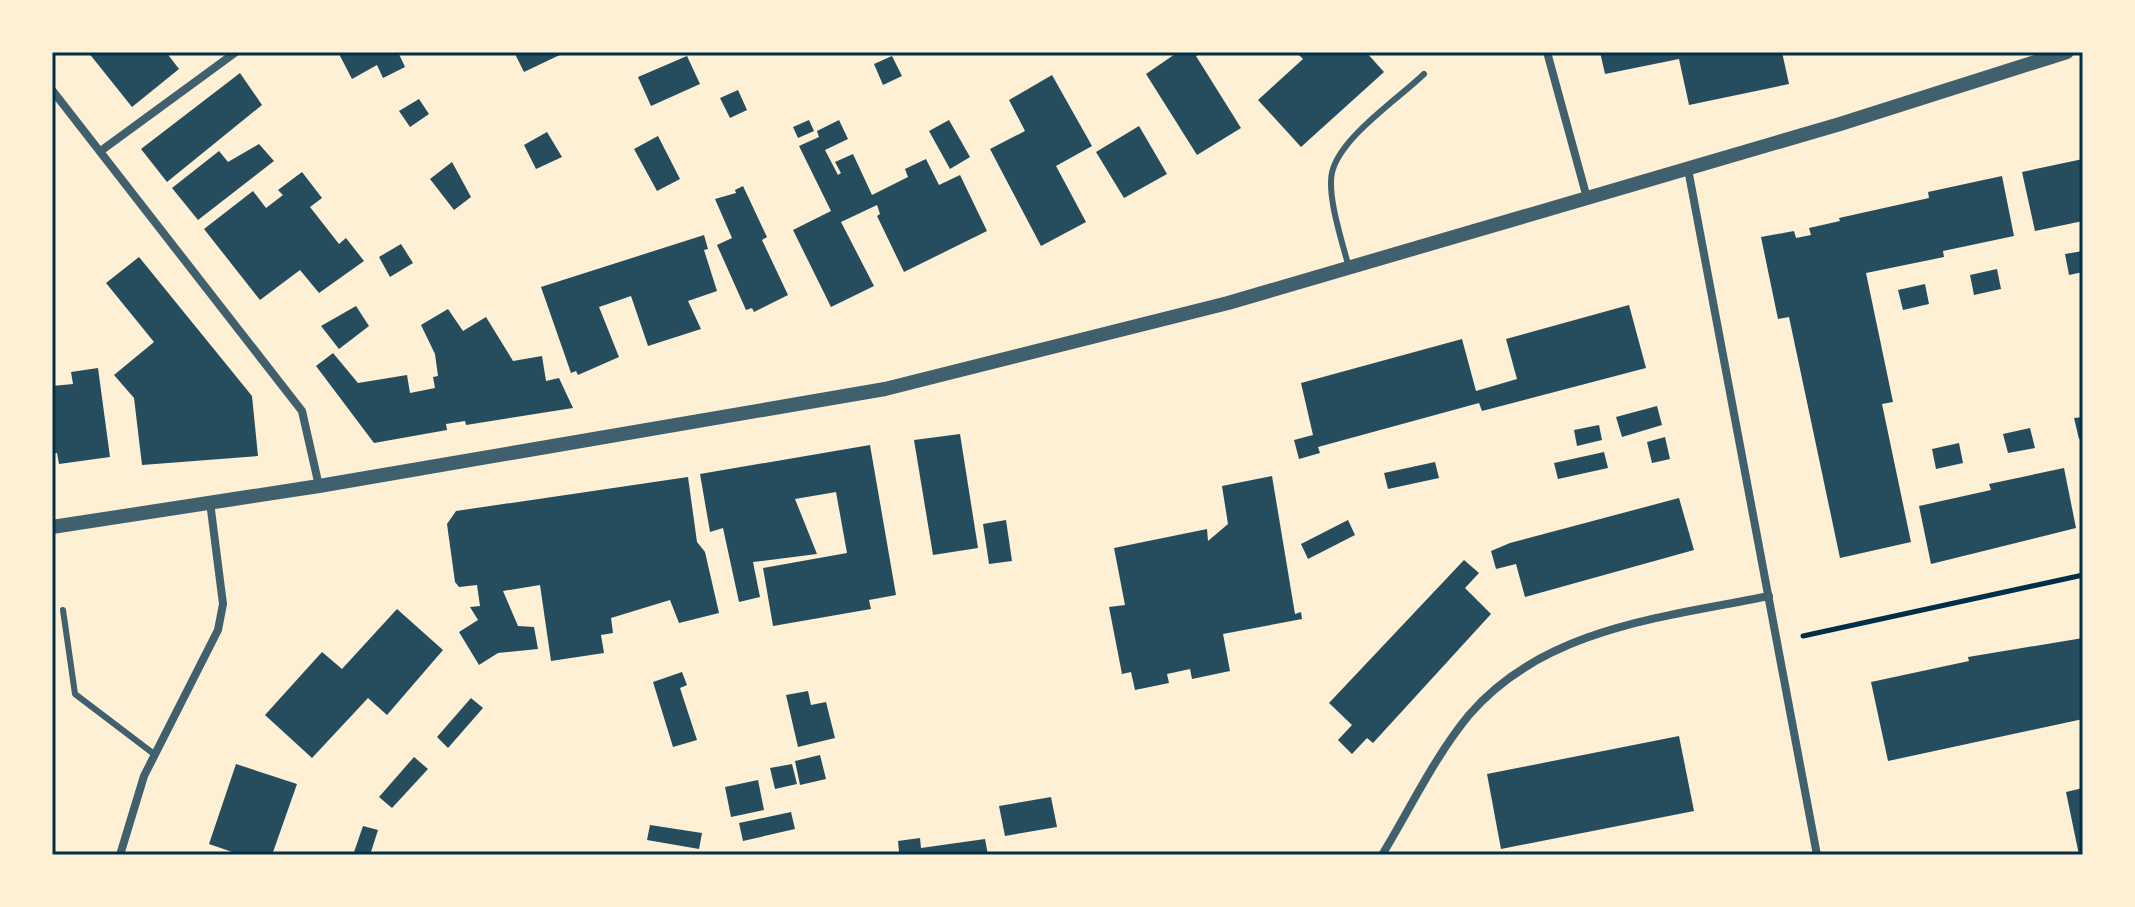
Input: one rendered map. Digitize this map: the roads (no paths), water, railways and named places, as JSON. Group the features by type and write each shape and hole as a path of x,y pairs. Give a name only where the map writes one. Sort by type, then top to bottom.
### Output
{"street":[{"path":"102,150 236,52"},
{"path":"1547,52 1587,198"},
{"path":"52,527 319,486 885,389 1228,303 1688,169 2067,52"},
{"path":"52,90 102,150 302,411 319,486"},
{"path":"1688,169 1817,855"},
{"path":"120,855 132,811 154,754 218,630 223,604 210,502"},
{"path":"1382,855 1470,714 1500,685 1536,659 1604,632 1769,596"}],"lane":[{"path":"1349,268 1333,201 1332,171 1346,146 1424,74"},
{"path":"63,610 75,694 154,754"}]}
